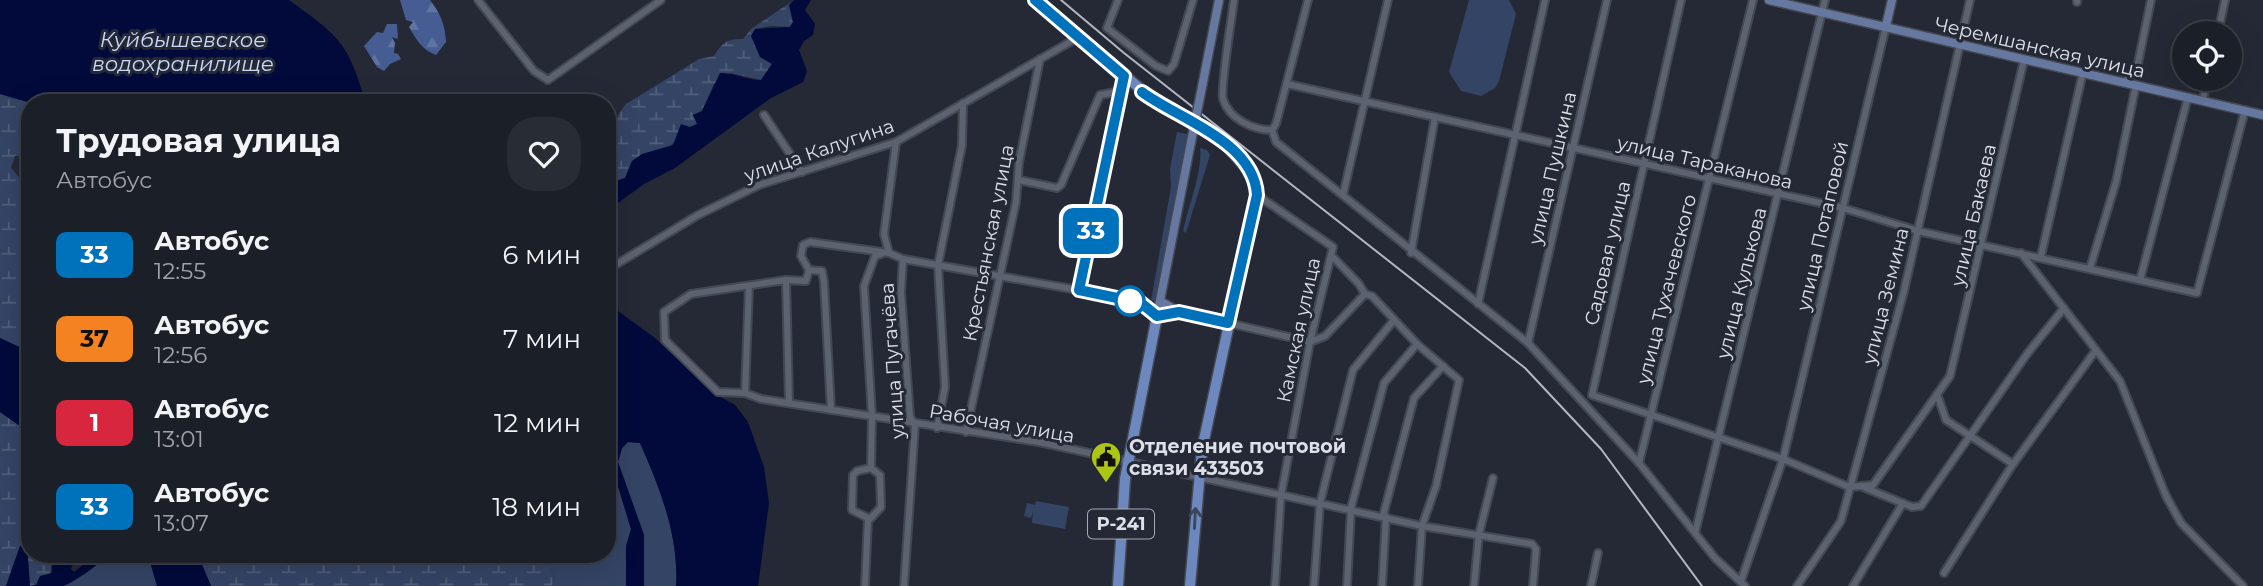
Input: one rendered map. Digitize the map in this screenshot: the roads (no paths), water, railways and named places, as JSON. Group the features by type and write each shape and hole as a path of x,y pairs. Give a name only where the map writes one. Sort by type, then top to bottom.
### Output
{"highway":[{"path":"1035,0 1162,107 1209,130 1253,176 1257,195 1228,323 1198,478 1190,586"},
{"path":"1124,76 1079,290 1141,303 1157,316 1128,463"},
{"name":"Р-241","path":"1118,586 1128,463"}],"main road":[{"path":"1179,312 1157,316 1219,0"},
{"name":"Черемшанская улица","path":"1769,0 2263,115"},
{"name":"улица Потаповой","path":"1886,26 1892,0"},
{"path":"1141,303 1160,301 1179,312 1228,323"}],"street":[{"path":"478,0 534,71 548,80 661,0"},
{"path":"1118,0 1107,28 1156,66 1168,71 1174,64 1194,0"},
{"path":"1234,0 1223,101 1248,125 1258,130 1272,130"},
{"path":"1272,130 1276,124 1308,0"},
{"path":"1343,195 1388,0"},
{"path":"1478,304 1545,0"},
{"name":"улица Пушкина","path":"1528,343 1607,0"},
{"name":"Садовая улица","path":"1592,393 1681,0"},
{"name":"улица Тухачевского","path":"1639,463 1752,0"},
{"name":"улица Кулькова","path":"1695,533 1825,0"},
{"name":"улица Земина","path":"1797,586 1841,521 1887,357 1970,0"},
{"path":"2125,82 2137,68 2151,0"},
{"path":"2221,21 2225,0"},
{"name":"улица Потаповой","path":"1743,584 1783,459 1886,26"},
{"name":"улица Калугина","path":"616,265 759,185 896,142 1077,37"},
{"name":"Крестьянская улица","path":"966,432 1001,276 1019,162 1040,59"},
{"name":"улица Бакаева","path":"1937,394 1950,376 1983,245 2024,60"},
{"path":"2041,256 2083,72"},
{"name":"улица Тараканова","path":"1287,84 1779,196 1843,208 1918,230 2197,293 2245,110"},
{"path":"2090,268 2116,183 2136,85"},
{"path":"1018,180 1056,188 1061,185 1100,95 1121,91"},
{"path":"2203,100 2205,91"},
{"path":"2140,280 2188,97"},
{"path":"937,428 945,387 938,265 962,145 963,103"},
{"path":"764,115 802,172"},
{"path":"1411,253 1435,117"},
{"path":"1272,130 1276,142 1411,253 1528,343 1639,463 1715,558 1743,584"},
{"path":"886,253 884,234 896,142"},
{"name":"Камская улица","path":"1257,195 1333,247 1310,342 1281,495 1275,586"},
{"path":"745,393 749,286 786,280 806,281 809,270 800,250 810,242 886,253 902,259 1079,290"},
{"path":"871,468 872,416 864,286 875,256 886,253"},
{"path":"2021,253 2120,381 2166,496 2181,523 2243,586"},
{"path":"1331,255 1365,294 1371,296 1417,344 1459,380 1436,486 1422,526 1418,586"},
{"name":"улица Пугачёва","path":"902,259 901,292 910,417 915,425 904,586"},
{"path":"809,270 822,271 826,288 831,410"},
{"path":"786,280 789,402"},
{"name":"Рабочая улица","path":"749,286 685,297 663,314 665,340 718,392 745,393 915,425 1039,442 1198,478 1351,508 1422,526 1527,543 1536,550 1533,586"},
{"path":"1228,323 1310,342 1325,336 1365,294"},
{"path":"1861,486 1903,503 1921,506 2027,354 2064,308"},
{"path":"1314,586 1320,503 1353,370 1394,320"},
{"path":"1347,586 1351,508 1384,383 1417,344"},
{"path":"1944,573 2013,464 2096,350"},
{"path":"1382,586 1384,516 1414,398 1443,366"},
{"path":"1570,386 1651,417 1783,459 1849,487 1873,485 1937,394"},
{"path":"1937,394 1946,420 2013,464"},
{"path":"871,468 880,475 881,507 876,516 868,519 852,510 853,475 871,468"},
{"path":"1475,586 1479,534 1493,478"},
{"path":"1853,586 1903,503"},
{"path":"866,586 868,519"},
{"path":"1591,586 1598,553"}],"water":[{"name":"Куйбышевское водохранилище","path":"0,0 289,0 320,23 340,43 354,66 363,94 21,94 21,100 0,94"},
{"path":"794,0 811,0 805,10 815,24 813,35 804,41 799,50 807,71 803,82 771,98 675,168 644,184 616,204 616,181 625,178 632,161 642,154 673,145 681,124 690,127 697,124 693,115 702,111 720,73 761,80 772,64 760,57 751,36 755,29 790,27 793,22 789,5"},
{"path":"616,310 655,338 715,394 735,405 748,422 764,467 769,503 758,586 676,586 674,549 661,495 640,443 628,442 622,448 618,462 644,535 644,586 626,586 626,546 631,529 617,483"},
{"path":"0,338 21,348 21,427 0,412"},
{"path":"20,546 21,563 28,563 30,586 6,586"},
{"path":"51,563 73,563 71,569 74,572 85,563 99,563 80,577 63,586 30,586 36,585 40,576 52,573"},
{"path":"150,563 201,563 211,586 157,586"}],"railway":[{"path":"1061,0 1124,53 1525,368 1601,449 1702,586"}],"place":[{"name":"Отделение почтовой связи 433503","path":"1106,484"}]}
